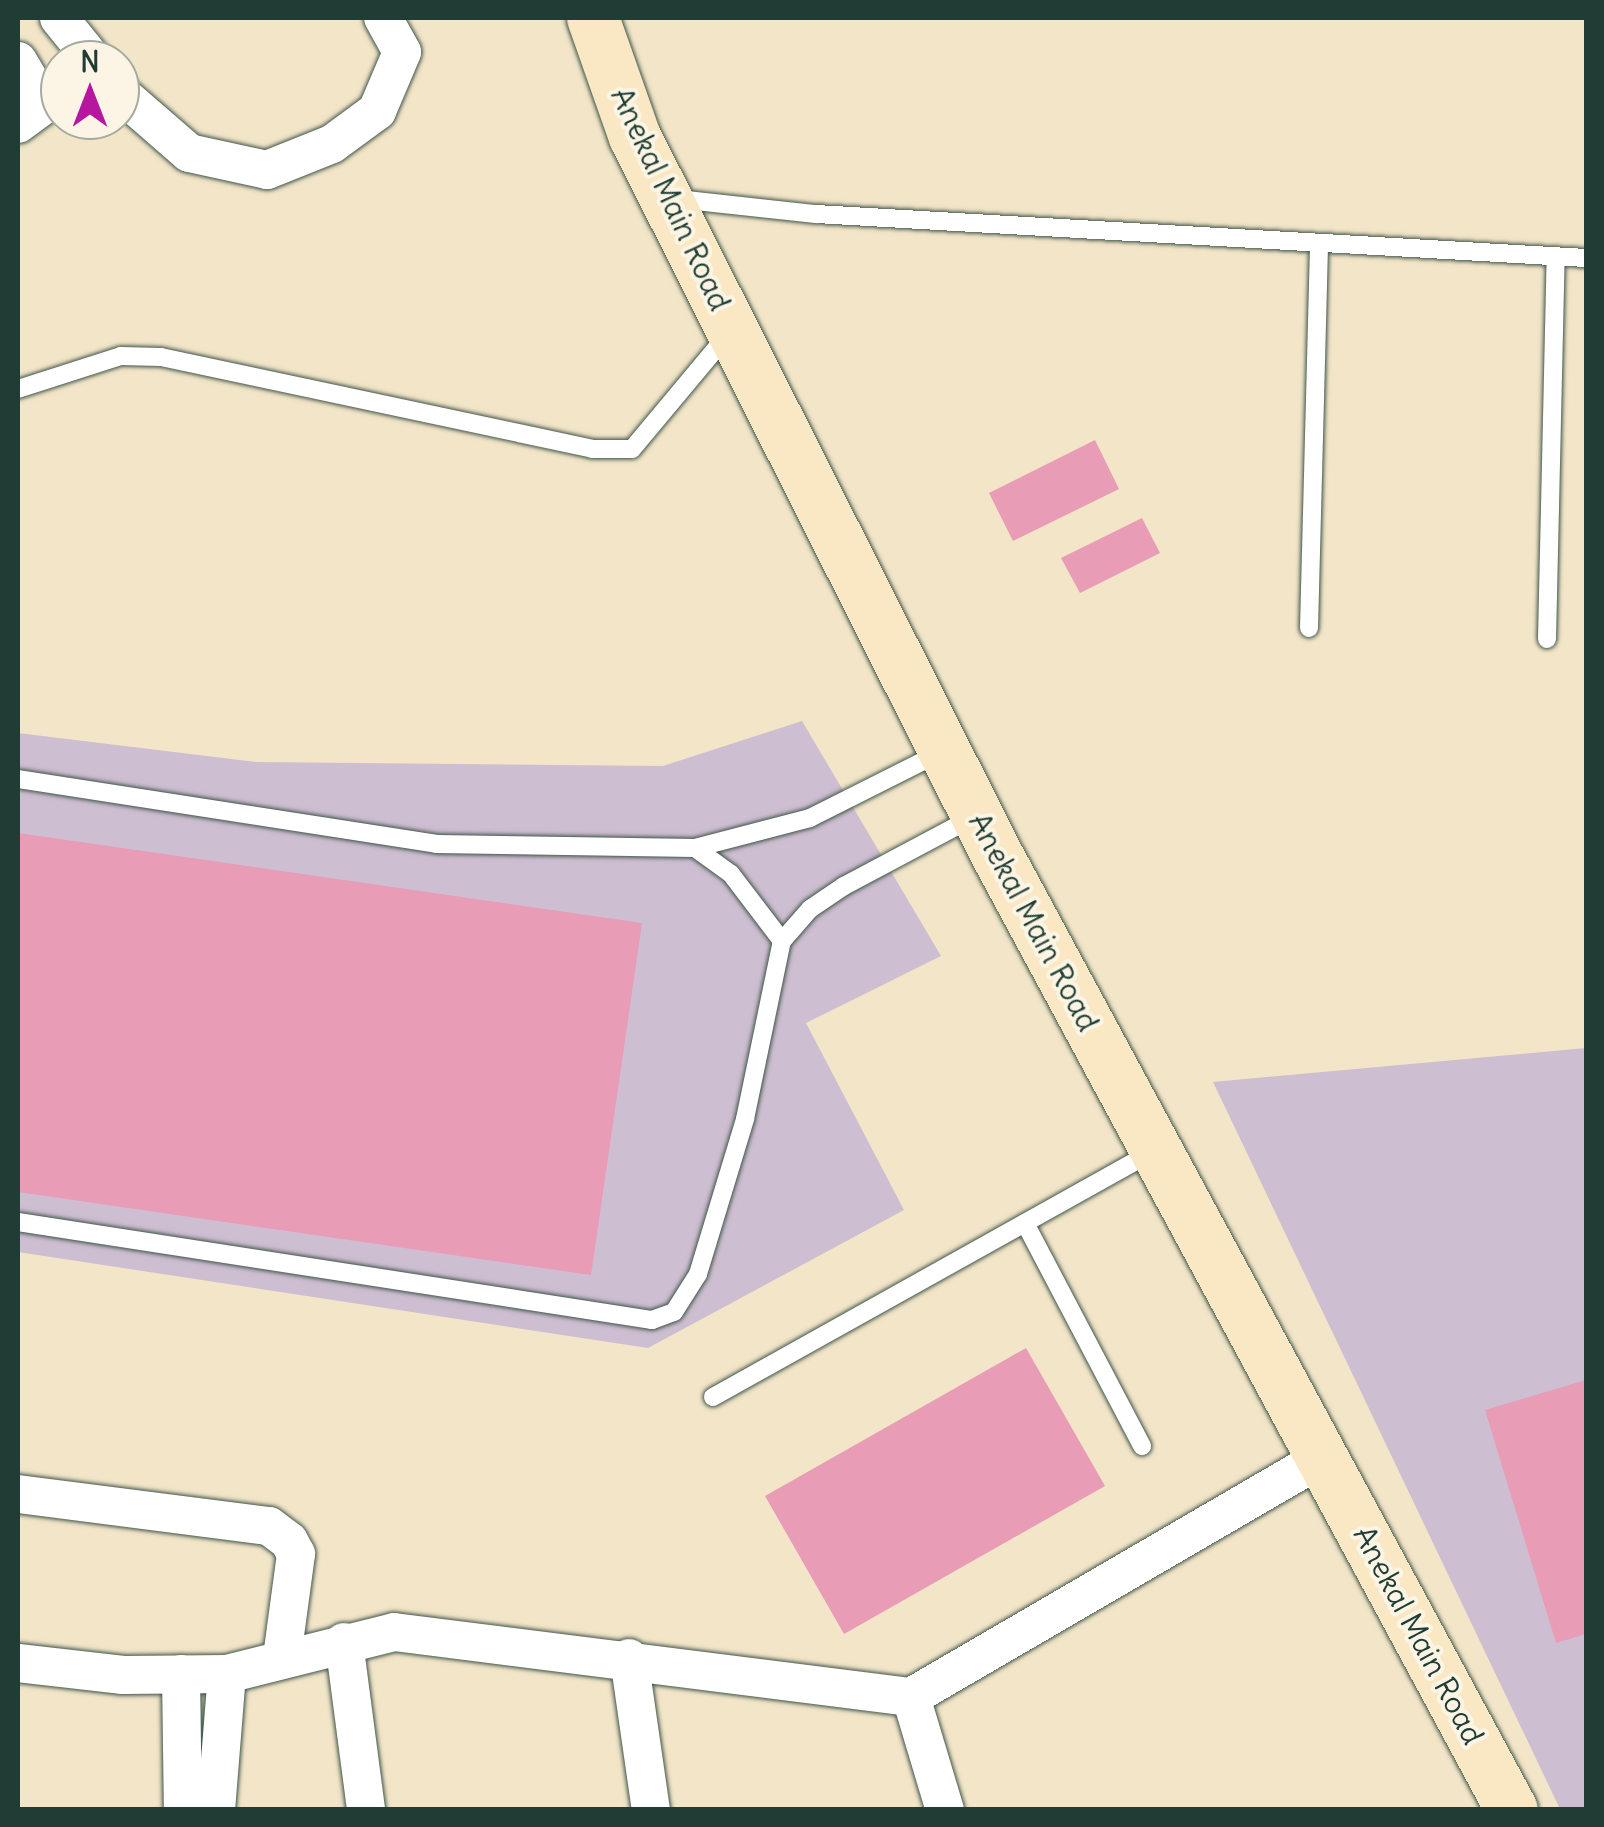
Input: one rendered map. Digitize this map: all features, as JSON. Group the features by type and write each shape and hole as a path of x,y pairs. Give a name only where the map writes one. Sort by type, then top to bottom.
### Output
{"main road":[{"name":"Anekal Main Road","path":"593,18 635,137 977,815 1512,1810"}],"street":[{"path":"60,18 77,40"},
{"path":"140,111 188,153 267,170 332,144 377,112 402,52 383,18"},
{"path":"18,60 44,105 18,124"},
{"path":"18,1664 123,1676 226,1674 394,1632 628,1658 911,1697 1324,1457"},
{"path":"18,1494 269,1526 289,1540 296,1554 282,1658"},
{"path":"344,1642 366,1810"},
{"path":"628,1658 651,1810"},
{"path":"181,1674 183,1810"},
{"path":"216,1810 226,1674"},
{"path":"911,1697 944,1810"}],"lane":[{"path":"666,198 816,214 1586,258"},
{"path":"1309,628 1319,245"},
{"path":"1547,639 1556,256"},
{"path":"18,389 120,356 161,357 592,448 632,449 732,329"},
{"path":"18,780 436,844 695,848 810,818 944,750"},
{"path":"18,1222 652,1320 674,1312 698,1274 745,1119 782,941 810,909 844,886 977,815"},
{"path":"695,848 731,874 782,941"},
{"path":"712,1397 1157,1149"},
{"path":"1025,1223 1142,1446"}],"shaded area":[{"path":"802,721 941,956 806,1023 904,1210 648,1348 18,1252 18,733 256,762 663,766"},
{"path":"1586,1048 1586,1809 1560,1809 1213,1082"}],"building":[{"path":"1095,440 1119,489 1013,541 989,493"},
{"path":"1142,518 1160,553 1080,593 1061,558"},
{"path":"18,833 642,923 591,1275 18,1192"},
{"path":"1026,1348 1105,1486 844,1634 765,1496"},
{"path":"1586,1380 1586,1634 1556,1643 1485,1410"}]}
